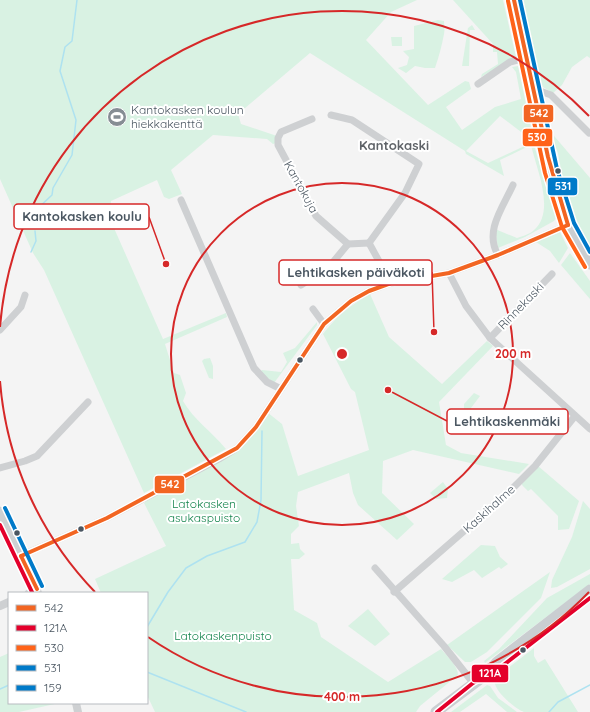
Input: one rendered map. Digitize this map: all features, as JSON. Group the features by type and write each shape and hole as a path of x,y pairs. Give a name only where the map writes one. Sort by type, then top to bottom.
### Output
{"main road":[{"path":"514,0 532,91 551,171 568,225 590,264"},
{"path":"578,243 590,254"},
{"path":"428,712 471,681 488,673 497,662 590,590"},
{"path":"436,712 471,681"}],"street":[{"path":"478,84 510,62 526,58"},
{"path":"532,91 540,91 551,95 589,133"},
{"path":"331,114 352,120 419,164 405,192 369,243"},
{"name":"Kantokuja","path":"312,119 281,132 278,138 278,145 316,216 348,244"},
{"path":"498,255 493,244 494,227 513,185"},
{"path":"181,200 254,368 267,382 281,389"},
{"path":"19,557 107,518 219,460 237,448 256,427 324,324 350,301 369,291 391,283 449,273 498,255 568,225"},
{"path":"301,285 329,267 348,244 369,243"},
{"path":"369,243 391,283"},
{"path":"449,273 466,306 490,338 590,429"},
{"name":"Rinnekaski","path":"490,338 552,274"},
{"path":"0,330 21,307 24,295"},
{"path":"313,309 324,324"},
{"path":"0,468 37,456 88,402"},
{"name":"Kaskihalme","path":"394,592 510,491 535,466 575,416"},
{"path":"0,511 35,592"},
{"path":"375,568 394,592 444,646 471,681"}],"green space":[{"path":"0,0 417,0 391,12 366,40 428,105 465,81 469,82 471,89 446,107 462,130 495,107 521,99 516,72 512,67 518,66 533,137 529,138 500,116 466,151 488,163 533,142 556,218 554,221 525,237 498,248 495,229 517,238 526,235 534,230 540,222 544,212 543,189 531,145 500,160 504,176 466,154 465,151 310,53 238,114 241,124 277,136 276,143 273,144 267,139 213,135 171,170 182,194 169,199 164,197 157,180 111,201 110,219 163,339 226,313 227,317 165,344 174,373 180,375 186,393 183,401 187,408 226,449 144,493 44,270 33,253 0,179"},
{"path":"453,0 503,0 516,57 481,77 482,74 498,64 497,52 493,52 493,44"},
{"path":"505,0 511,0 521,51 519,55"},
{"path":"517,0 590,0 590,58 587,56 572,67 562,85 553,93 536,83"},
{"path":"438,20 444,21 444,31 435,68 415,66 406,73 398,68 407,65 409,57 403,51 414,49 414,26"},
{"path":"472,25 475,30 470,30 469,66 462,66 468,28"},
{"path":"391,37 402,37 402,46 392,46"},
{"path":"549,130 590,178 590,246 579,229 567,202 558,153"},
{"path":"560,232 568,248 559,263 550,251 536,242"},
{"path":"570,253 590,281 590,299 561,265"},
{"name":"Latokaskenpuisto","path":"370,294 389,337 442,384 487,341 493,346 439,402 446,445 461,453 529,464 519,474 413,450 383,461 382,493 414,524 397,540 358,505 353,493 349,473 298,492 296,506 299,526 291,534 291,544 299,543 300,549 305,554 299,559 291,559 294,610 317,623 321,637 388,682 441,649 454,665 458,675 420,706 416,712 155,712 148,697 148,592 101,592 95,579 166,546 144,503 153,496 225,459 267,412 282,424 298,476 369,450 355,392 351,389 323,334 333,322 355,303"},
{"path":"317,322 317,325 274,383 260,372 262,370 281,372 287,362 283,353 295,348"},
{"path":"210,358 213,366 213,379 209,378 202,361"},
{"path":"474,393 480,396 468,412 464,410 464,404"},
{"path":"538,466 579,501 569,529 558,530 558,516 531,489 528,491 522,485 521,480"},
{"path":"443,482 448,489 447,498 436,499 430,493"},
{"path":"583,501 590,509 590,569 557,587 551,588 552,580 572,537"},
{"path":"481,545 495,546 500,557 508,564 501,569 499,567 482,578 474,570 452,582 442,579"},
{"path":"550,572 541,598 487,652 471,662 465,662 447,645"},
{"path":"590,574 590,584 485,663 484,661 499,649 547,598"},
{"path":"590,594 590,601 529,648 527,646 536,636"},
{"path":"368,609 390,634 375,646 348,626"},
{"path":"534,648 534,656 538,663 545,659 578,712 524,712 515,707 500,693 496,687 495,678"},
{"path":"8,653 8,704 55,704 19,712 0,712 0,657"},
{"path":"487,685 490,686 498,698 517,712 507,712 486,694 460,712 451,712"}],"waterway":[{"path":"34,220 35,211 52,195 53,188 72,155 76,120 60,71 65,47 72,41 77,0"},
{"path":"31,252 36,241 35,231"},
{"path":"148,625 168,592 186,568 207,556 245,542 257,522 261,500 262,431"},
{"path":"148,672 246,712"},
{"path":"0,689 8,685"},
{"path":"549,712 558,702 590,685"}],"transit line":[{"name":"542","path":"514,0 548,157 568,225"},
{"name":"531","path":"520,0 557,169 574,223 590,252"},
{"name":"530","path":"508,1 545,173 562,227 585,267"},
{"name":"542","path":"21,556 107,518 237,448 256,427 324,324 351,301 369,291 391,283 449,273 498,255 568,225"},
{"name":"159","path":"5,508 42,586"},
{"name":"121A","path":"0,525 32,592"},
{"name":"542","path":"21,556 37,589"},
{"name":"121A","path":"437,712 473,683 501,667 590,598"}],"place":[{"name":"Kantokasken koulun hiekkakenttä","path":"117,117"},
{"name":"Kantokasken koulu","path":"166,264"},
{"name":"Lehtikasken päiväkoti","path":"434,332"},
{"name":"Lehtikaskenmäki","path":"388,390"}],"district":[{"name":"Kantokaski","path":"394,145"}],"park label":[{"name":"Latokasken asukaspuisto","path":"204,511"}]}
